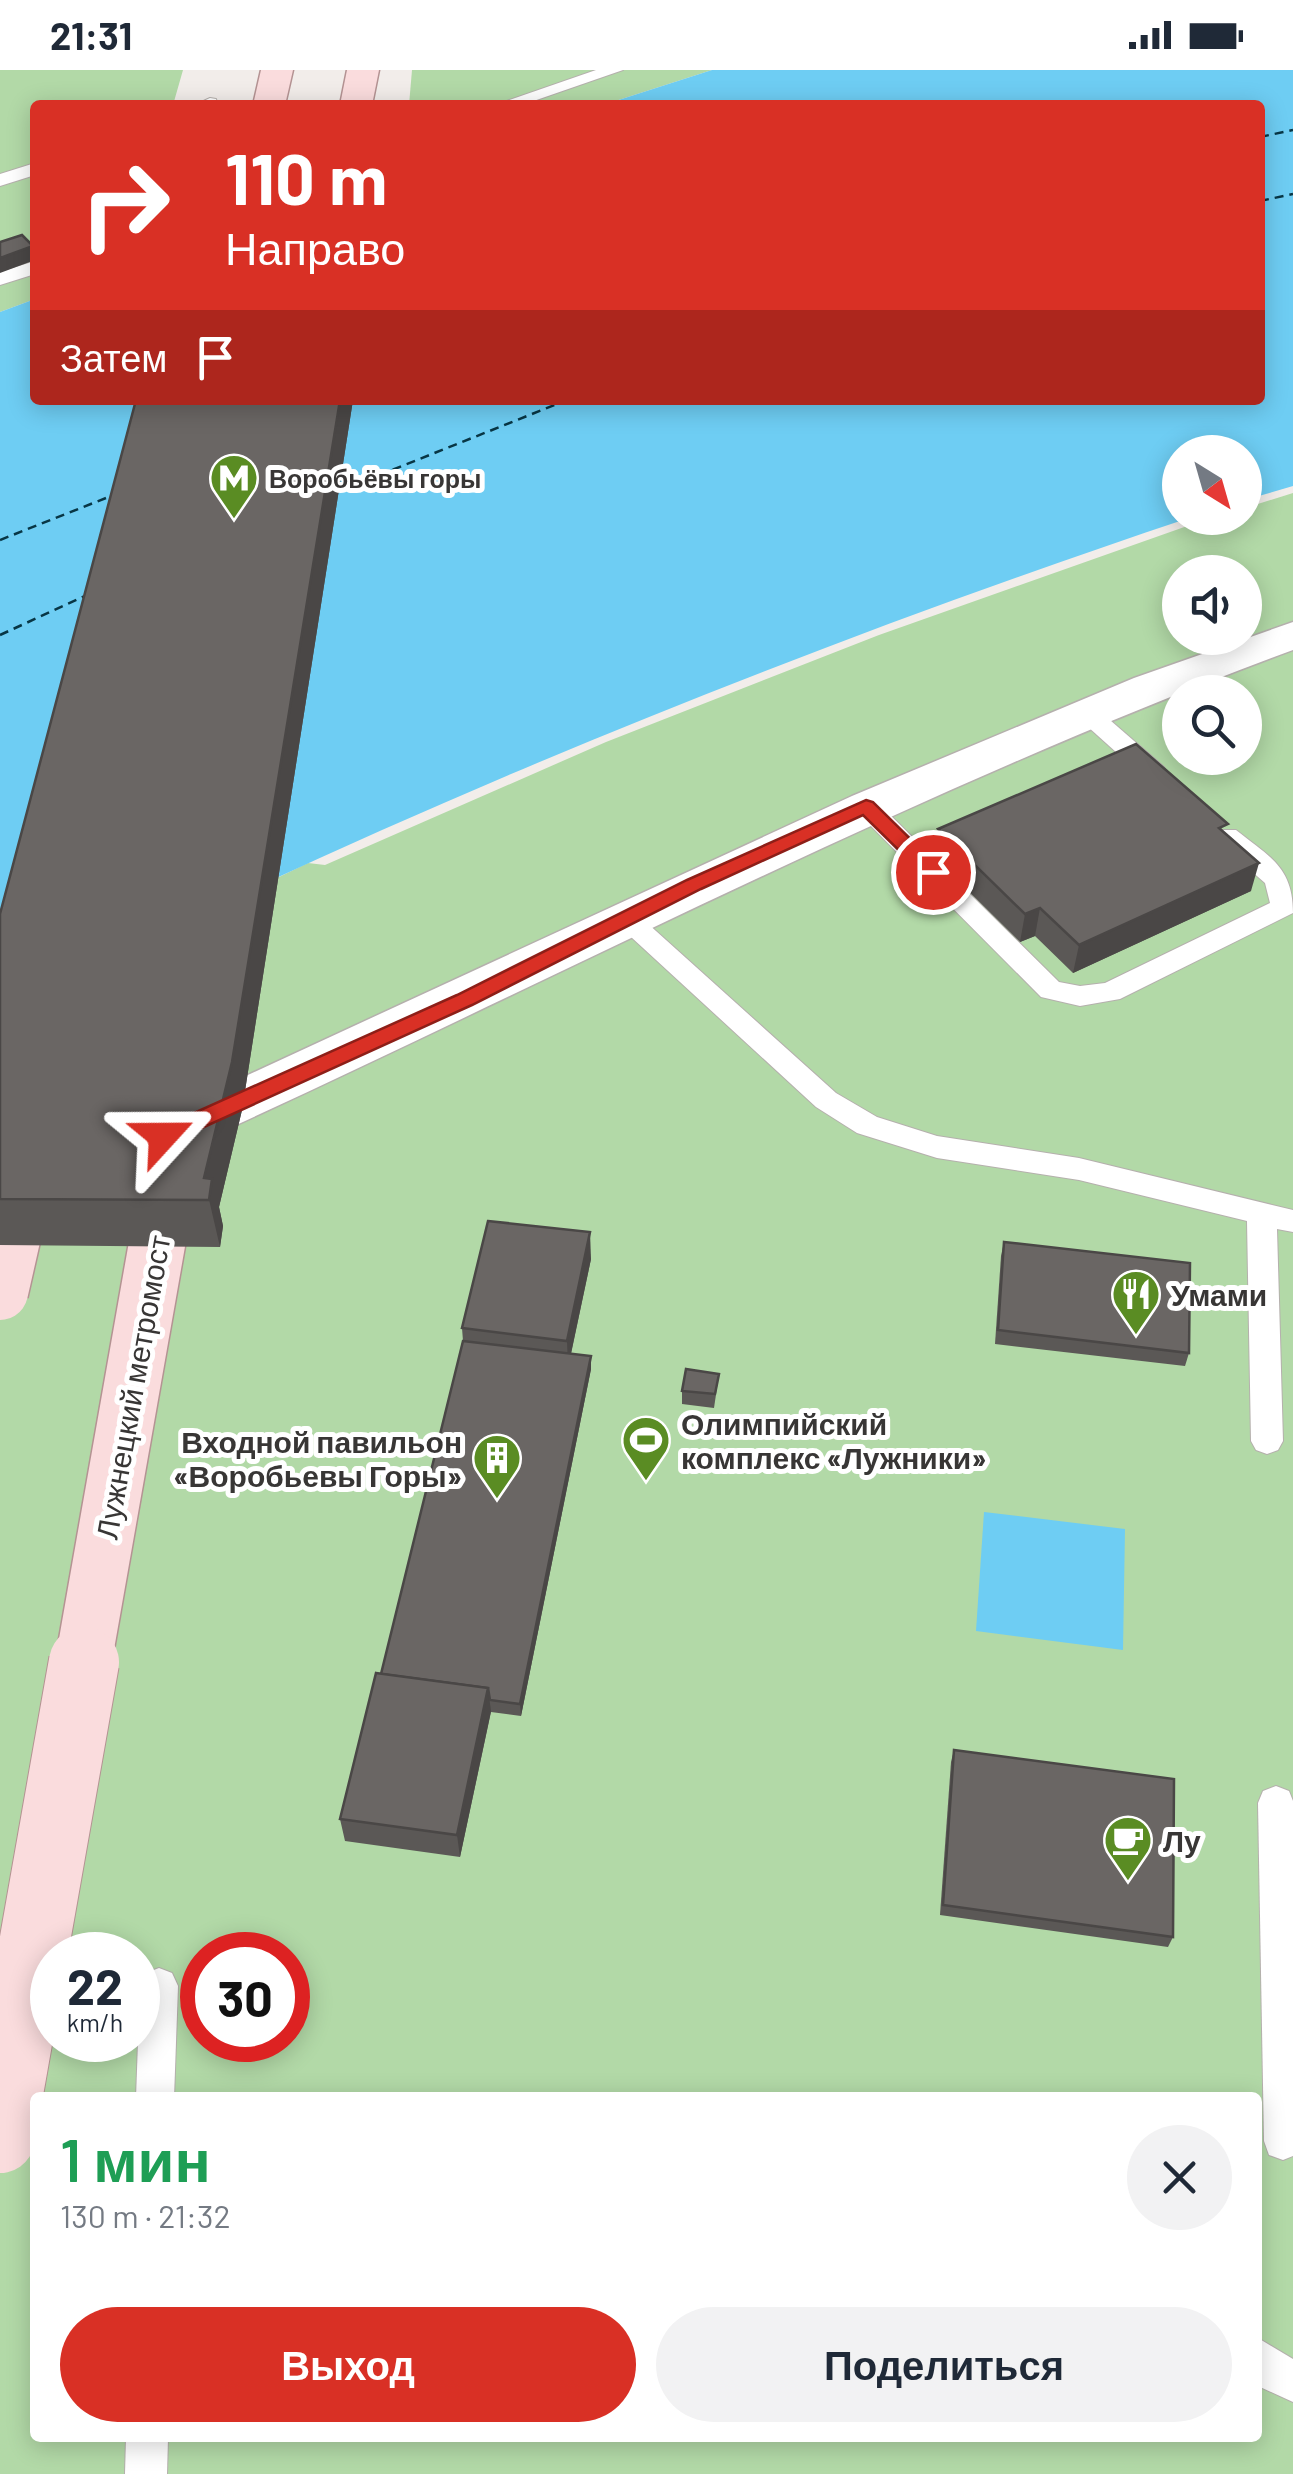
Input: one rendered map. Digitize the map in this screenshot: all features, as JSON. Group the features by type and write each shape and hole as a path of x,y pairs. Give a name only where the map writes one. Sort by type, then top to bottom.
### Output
{"main road":[{"path":"270,100 277,70"},
{"path":"357,100 362,70"},
{"name":"Лужнецкий метромост","path":"0,2138 188,1069"},
{"path":"0,1292 35,1137"}],"street":[{"path":"138,1147 464,1000 627,918 866,806 1086,712 1293,636"},
{"path":"0,1208 69,1178"}],"lane":[{"path":"520,100 614,70"},
{"path":"0,180 30,171"},
{"path":"0,279 30,269"},
{"path":"1086,712 1178,792"},
{"path":"1099,768 1133,753"},
{"path":"866,806 918,845 1051,990 1094,996 1110,992 1283,908 1286,896 1281,884 1207,818"},
{"path":"627,918 826,1100 867,1125 904,1140 1079,1169 1293,1220"},
{"path":"1262,1214 1267,1442"},
{"path":"1276,1804 1278,2141"},
{"path":"156,2092 157,2062"},
{"path":"1262,2363 1293,2381"},
{"path":"146,2474 147,2442"}],"green space":[{"path":"0,70 183,70 174,100 30,100 30,301 0,312"},
{"path":"412,70 712,70 619,100 409,100"},
{"name":"Олимпийский комплекс «Лужники»","path":"1293,493 1293,2474 0,2474 0,1012 308,863 325,865 606,742 879,635 1162,535 1262,535 1262,503"}],"water":[{"path":"712,70 1293,70 1293,486 1262,495 1262,435 1162,435 1162,527 886,625 586,743 290,872 0,1012 0,312 30,301 30,405 1265,405 1265,100 619,100"},
{"path":"984,1512 1125,1529 1123,1650 976,1631"}],"building":[{"path":"22,235 30,247 0,258 0,242"},
{"path":"135,405 339,405 232,1062 204,1178 212,1179 209,1200 0,1199 0,914"},
{"path":"1136,744 1162,767 1162,775 1172,775 1228,824 1219,828 1259,863 1079,945 1040,908 1025,914 938,829"},
{"path":"488,1221 590,1232 567,1341 462,1328"},
{"path":"1004,1242 1190,1263 1189,1353 998,1330"},
{"name":"Входной павильон «Воробьевы Горы»","path":"463,1341 591,1356 520,1704 490,1700 488,1688 381,1674"},
{"path":"686,1369 719,1374 715,1394 682,1391"},
{"path":"376,1673 488,1688 457,1835 340,1819"},
{"path":"954,1750 1174,1779 1173,1937 943,1905"}],"ferry route":[{"path":"1265,136 1293,130"},
{"path":"1265,200 1293,194"},
{"path":"337,492 554,405"},
{"path":"0,540 111,496"},
{"path":"0,635 85,596"}],"place":[{"name":"Воробьёвы горы","path":"234,520"},
{"name":"Умами","path":"1136,1336"},
{"name":"Олимпийский комплекс «Лужники»","path":"646,1482"},
{"name":"Входной павильон «Воробьевы Горы»","path":"497,1500"},
{"name":"Лу","path":"1128,1882"}],"route":[{"path":"163,1136 464,1000 694,884 866,806 933,872"}]}
